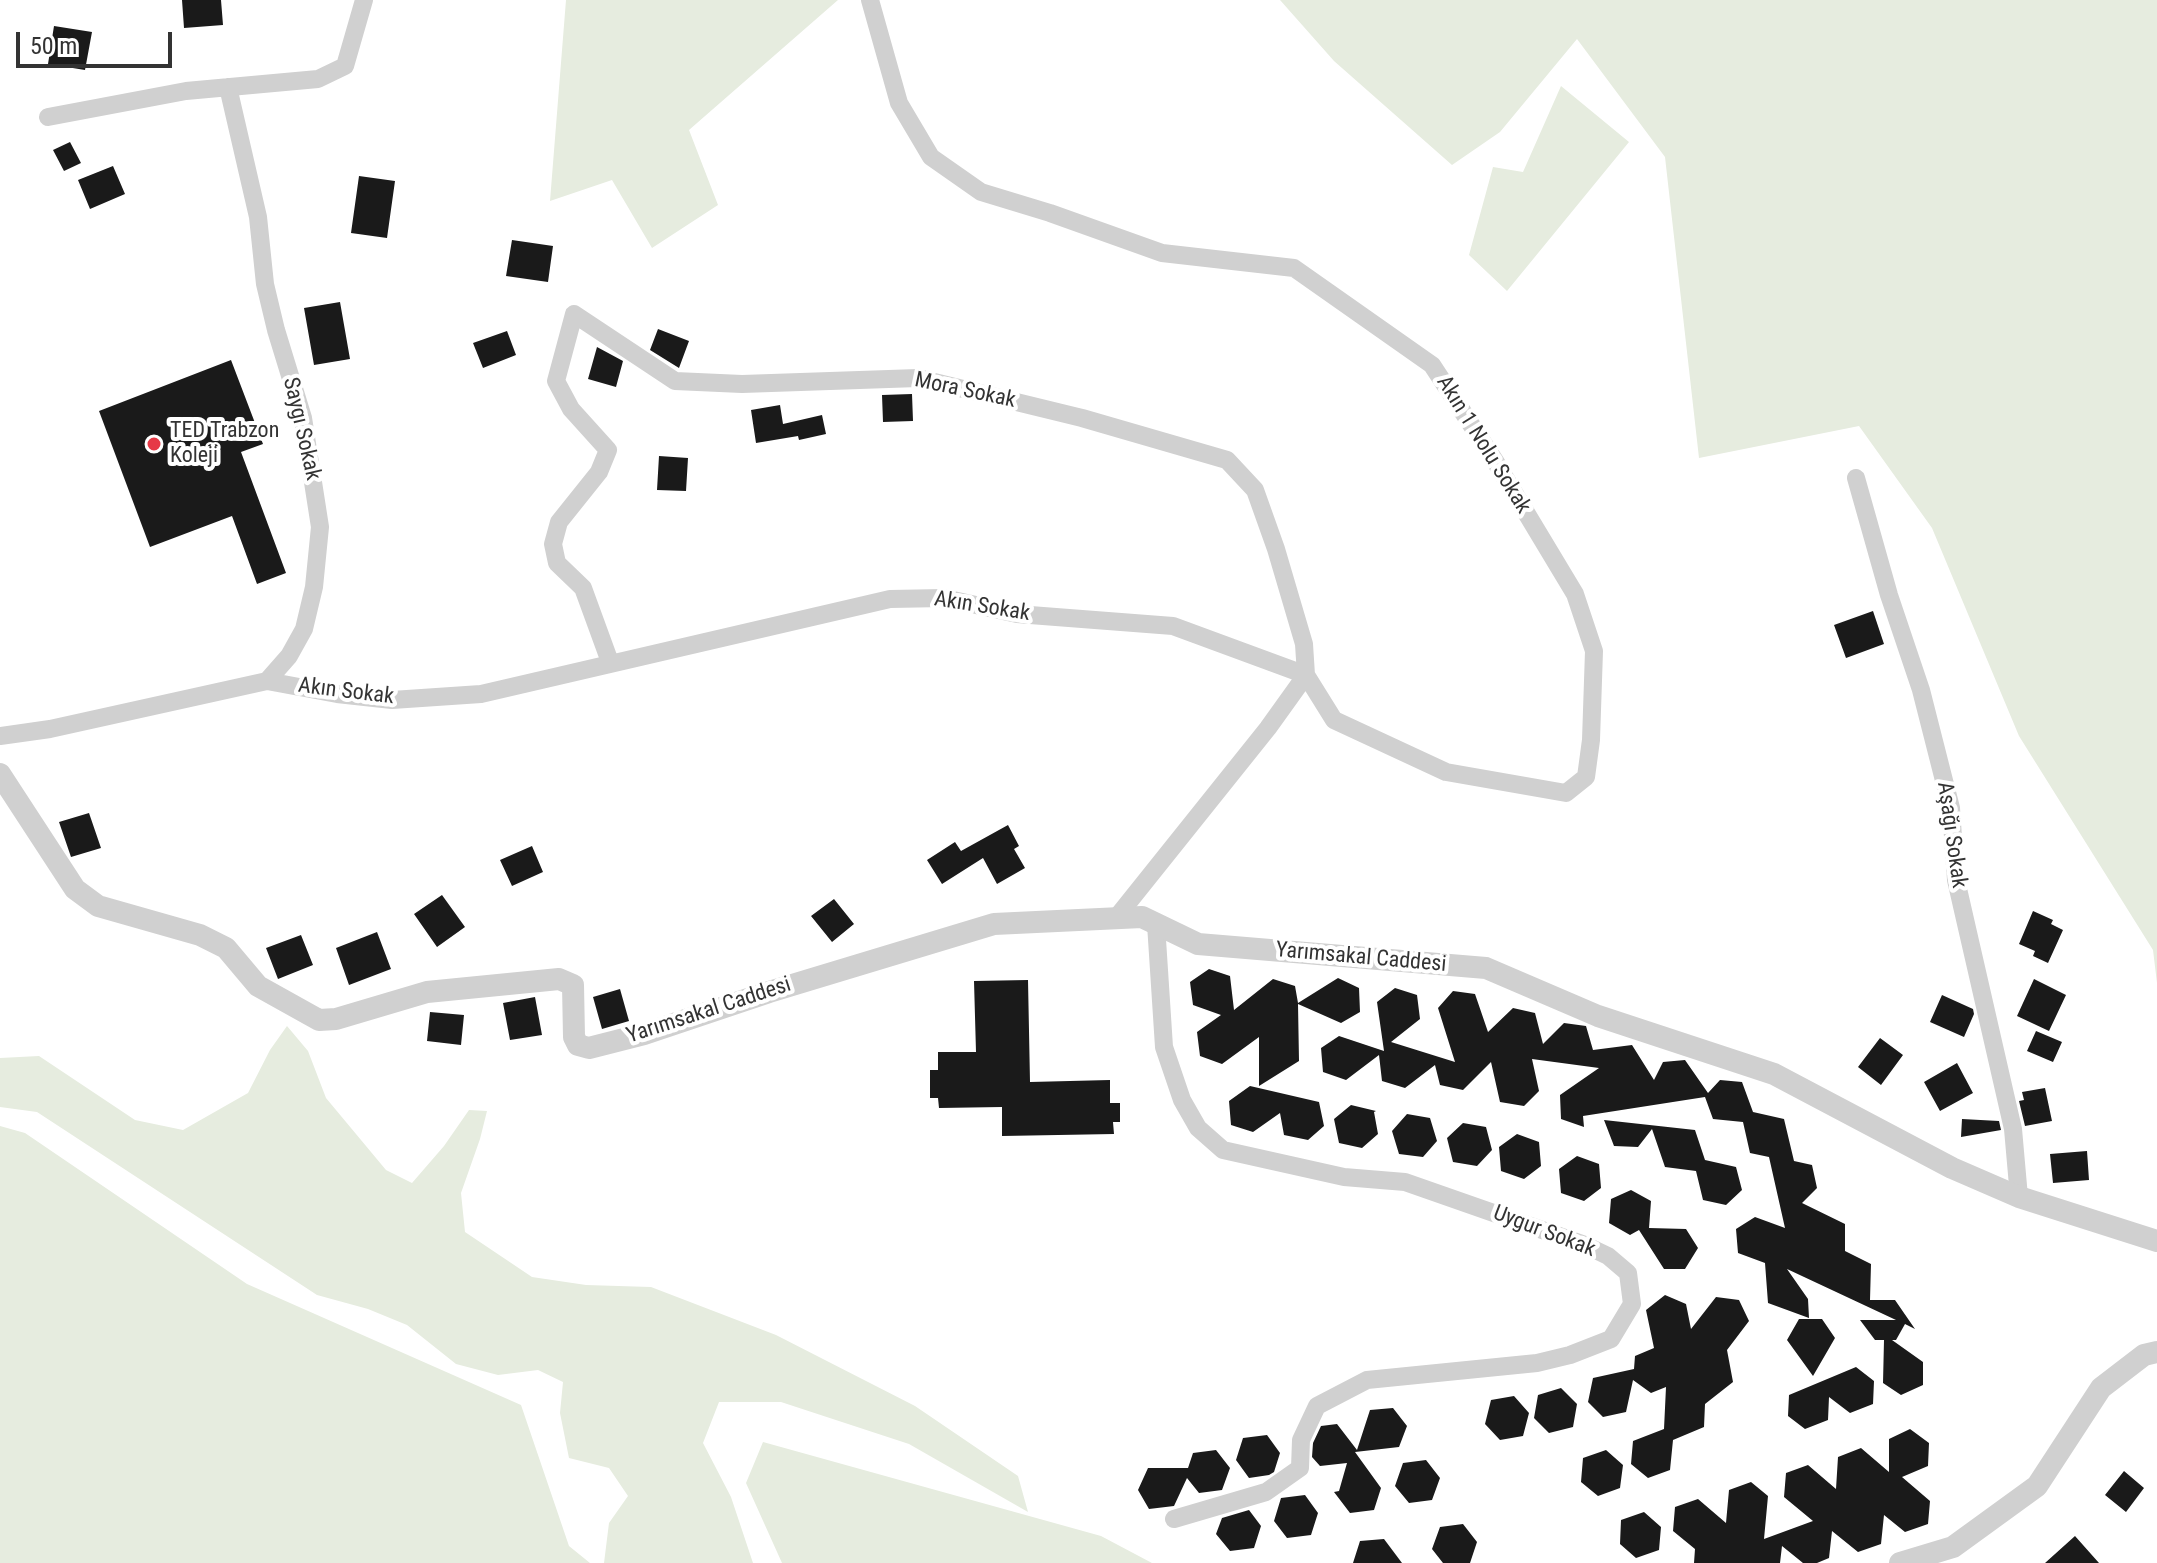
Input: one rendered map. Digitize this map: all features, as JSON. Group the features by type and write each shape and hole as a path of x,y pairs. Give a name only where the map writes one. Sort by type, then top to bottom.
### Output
{"street":[{"path":"48,117 186,91 318,79 345,66 364,0"},
{"name":"Akın 1 Nolu Sokak","path":"870,0 899,103 931,157 981,192 1162,253 1294,268 1432,365 1495,461 1575,594 1594,651 1591,740 1586,777 1566,793 1446,772 1334,720 1306,675"},
{"name":"Saygı Sokak","path":"228,87 258,217 265,284 303,418 320,527 314,587 304,629 289,656 267,681"},
{"name":"Mora Sokak","path":"610,662 583,588 557,563 553,544 559,522 599,472 608,450 571,409 556,381 574,314 675,381 742,384 918,378 1082,418 1227,460 1255,490 1304,644 1306,675"},
{"name":"Aşağı Sokak","path":"1856,478 1889,595 1921,690 1951,808 1956,880 2013,1129 2019,1197"},
{"name":"Akın Sokak","path":"267,681 392,700 481,694 890,599 944,598 1017,614 1173,626 1306,675"},
{"path":"1116,918 1268,728 1306,675"},
{"path":"0,736 50,729 267,681"},
{"name":"Yarımsakal Caddesi","path":"0,774 75,889 98,906 200,935 226,948 258,986 319,1020 336,1019 427,992 559,979 573,985 574,1037 578,1045 589,1048 644,1034 769,992 994,924 1142,917 1198,944 1486,968 1598,1016 1774,1074 1952,1168 2019,1197"},
{"name":"Uygur Sokak","path":"1156,924 1164,1047 1182,1100 1198,1128 1223,1150 1344,1177 1405,1182 1585,1245 1608,1256 1628,1273 1632,1304 1611,1339 1570,1355 1537,1363 1367,1380 1317,1406 1301,1440 1300,1468 1266,1492 1174,1519"},
{"path":"2019,1197 2157,1241"},
{"path":"1900,1563 1953,1547 2037,1486 2101,1388 2144,1355 2157,1352"}],"shaded area":[{"path":"566,0 838,0 689,130 718,205 652,248 612,180 550,201"},
{"path":"1280,0 2157,0 2157,983 2153,950 2019,736 1932,528 1859,426 1699,458 1665,157 1577,39 1500,132 1452,165 1334,61"},
{"path":"1561,86 1629,142 1507,291 1469,255 1493,167 1523,172"},
{"path":"287,1026 308,1051 326,1098 386,1170 412,1183 444,1146 469,1110 487,1111 461,1193 465,1232 532,1277 586,1285 651,1287 776,1335 915,1406 1018,1476 1028,1512 909,1444 781,1402 719,1402 703,1443 731,1497 753,1563 604,1563 609,1523 628,1496 609,1468 569,1458 560,1413 563,1382 538,1370 498,1375 456,1364 407,1325 368,1309 317,1295 37,1112 0,1107 0,1058 39,1056 135,1120 183,1130 248,1093 270,1050"},
{"path":"0,1126 25,1133 247,1284 521,1405 569,1546 590,1563 0,1563"},
{"path":"763,1442 1101,1536 1152,1563 782,1563 746,1483"}],"building":[{"path":"182,0 221,0 223,25 184,28"},
{"path":"54,26 92,32 85,70 48,64"},
{"path":"70,142 81,163 64,171 53,150"},
{"path":"113,166 125,194 90,209 78,180"},
{"path":"359,176 395,181 387,238 351,233"},
{"path":"512,240 553,246 548,282 506,276"},
{"path":"340,302 350,359 314,365 304,308"},
{"path":"658,329 689,341 679,368 650,350"},
{"path":"507,331 516,355 483,368 473,343"},
{"path":"597,347 623,361 616,387 588,379"},
{"path":"231,360 263,444 241,452 286,573 257,584 232,516 150,547 99,411"},
{"path":"912,394 913,421 883,422 882,395"},
{"path":"780,405 783,424 822,415 826,434 799,440 798,436 756,443 751,410"},
{"path":"659,456 688,458 686,491 657,490"},
{"path":"1873,611 1884,644 1846,658 1834,625"},
{"path":"89,813 101,848 71,857 59,822"},
{"path":"1008,825 1019,846 1014,849 1025,868 997,884 983,858 942,884 927,860 955,842 961,851"},
{"path":"532,846 543,872 512,886 500,860"},
{"path":"442,895 465,927 437,947 414,914"},
{"path":"834,899 854,924 832,942 811,916"},
{"path":"2033,911 2053,920 2051,924 2063,930 2048,963 2033,956 2035,951 2019,944"},
{"path":"377,932 391,969 349,985 336,948"},
{"path":"301,935 313,965 278,979 266,948"},
{"path":"1209,969 1230,976 1234,1010 1273,979 1295,986 1298,1003 1338,978 1359,988 1360,1012 1341,1023 1298,1004 1299,1061 1259,1086 1259,1037 1222,1064 1200,1056 1197,1032 1221,1015 1193,1005 1190,982"},
{"path":"2034,979 2066,995 2049,1031 2017,1016"},
{"path":"1028,980 1030,1082 1110,1080 1110,1103 1120,1103 1120,1122 1113,1122 1114,1134 1002,1136 1002,1107 939,1108 938,1098 930,1098 930,1070 938,1070 938,1052 976,1052 974,981"},
{"path":"1395,988 1417,995 1420,1019 1391,1042 1455,1062 1438,1008 1453,991 1475,994 1488,1032 1513,1008 1535,1013 1543,1044 1564,1023 1586,1026 1593,1050 1632,1045 1654,1080 1663,1062 1685,1060 1708,1093 1720,1080 1742,1082 1753,1112 1784,1119 1794,1161 1812,1165 1817,1188 1802,1203 1845,1224 1845,1251 1871,1264 1870,1300 1895,1300 1915,1329 1905,1324 1896,1340 1892,1340 1923,1362 1923,1385 1901,1395 1883,1383 1884,1340 1875,1340 1860,1320 1896,1320 1787,1269 1808,1299 1809,1318 1768,1303 1765,1263 1738,1253 1736,1229 1755,1217 1785,1228 1769,1157 1750,1153 1743,1122 1713,1119 1705,1097 1583,1116 1584,1127 1561,1119 1560,1095 1599,1068 1532,1059 1539,1091 1524,1106 1500,1102 1491,1062 1463,1090 1440,1085 1435,1065 1405,1088 1382,1081 1379,1055 1346,1080 1323,1072 1321,1048 1339,1036 1384,1051 1377,1002"},
{"path":"620,989 629,1021 602,1029 593,997"},
{"path":"1942,995 1973,1009 1974,1014 1964,1037 1930,1022"},
{"path":"535,997 542,1035 510,1040 503,1003"},
{"path":"430,1012 464,1015 461,1045 427,1041"},
{"path":"2036,1031 2062,1042 2053,1062 2027,1051"},
{"path":"1880,1038 1903,1055 1881,1085 1858,1067"},
{"path":"1957,1063 1973,1093 1940,1111 1924,1082"},
{"path":"1250,1086 1319,1102 1324,1126 1308,1140 1284,1135 1280,1113 1253,1132 1231,1125 1229,1101"},
{"path":"2045,1088 2052,1121 2025,1126 2019,1101 2024,1100 2022,1092"},
{"path":"1351,1105 1376,1111 1378,1134 1362,1148 1339,1143 1334,1119"},
{"path":"1407,1114 1430,1118 1437,1141 1423,1157 1399,1154 1392,1131"},
{"path":"1962,1119 1999,1121 2001,1130 1961,1137"},
{"path":"1604,1120 1695,1130 1705,1160 1736,1167 1742,1190 1726,1205 1703,1200 1696,1171 1665,1167 1652,1129 1638,1147 1614,1146"},
{"path":"1463,1123 1486,1127 1492,1150 1477,1166 1453,1162 1447,1138"},
{"path":"1517,1134 1539,1142 1541,1166 1524,1179 1501,1171 1499,1147"},
{"path":"2087,1151 2089,1180 2053,1183 2050,1154"},
{"path":"1577,1156 1599,1164 1601,1188 1584,1201 1561,1193 1559,1169"},
{"path":"1631,1190 1651,1201 1649,1228 1686,1229 1698,1248 1685,1269 1664,1269 1639,1230 1630,1235 1609,1223 1611,1199"},
{"path":"1665,1295 1686,1304 1691,1329 1716,1297 1739,1300 1749,1321 1727,1350 1733,1382 1705,1404 1704,1427 1673,1440 1670,1470 1648,1478 1631,1464 1633,1441 1664,1429 1666,1387 1651,1393 1633,1380 1626,1412 1603,1417 1588,1402 1593,1378 1634,1369 1635,1356 1654,1348 1646,1310"},
{"path":"1799,1319 1822,1319 1835,1338 1813,1376 1787,1340"},
{"path":"1856,1367 1874,1381 1873,1404 1850,1413 1829,1397 1828,1420 1805,1429 1788,1416 1789,1395"},
{"path":"1561,1388 1577,1404 1573,1427 1549,1433 1534,1418 1538,1395"},
{"path":"1514,1396 1529,1413 1523,1436 1500,1440 1485,1424 1491,1400"},
{"path":"1393,1408 1407,1426 1399,1447 1355,1452 1381,1488 1374,1510 1350,1513 1334,1492 1339,1491 1347,1463 1320,1466 1312,1457 1313,1443 1321,1426 1337,1424 1357,1450 1370,1410"},
{"path":"1910,1429 1929,1443 1928,1466 1902,1477 1930,1501 1928,1524 1905,1532 1884,1515 1881,1544 1858,1552 1832,1531 1829,1558 1817,1563 1803,1563 1782,1546 1780,1563 1694,1563 1695,1549 1673,1531 1675,1507 1698,1499 1726,1523 1729,1490 1751,1482 1768,1496 1764,1539 1813,1521 1784,1497 1786,1473 1808,1465 1836,1489 1838,1457 1861,1448 1889,1472 1889,1439"},
{"path":"1267,1435 1280,1453 1274,1472 1249,1478 1236,1460 1243,1438"},
{"path":"1216,1450 1230,1468 1222,1490 1199,1493 1187,1478 1174,1506 1149,1509 1138,1490 1148,1468 1188,1468 1193,1453"},
{"path":"1606,1450 1623,1465 1620,1488 1598,1496 1581,1482 1583,1458"},
{"path":"1426,1460 1440,1478 1432,1500 1409,1503 1395,1486 1403,1463"},
{"path":"2124,1471 2144,1488 2126,1512 2105,1495"},
{"path":"1305,1495 1318,1513 1311,1535 1287,1538 1274,1521 1281,1498"},
{"path":"1249,1510 1261,1526 1254,1548 1230,1551 1216,1534 1222,1518"},
{"path":"1644,1512 1661,1527 1659,1550 1636,1558 1620,1544 1621,1520"},
{"path":"1463,1524 1477,1542 1470,1563 1443,1563 1432,1549 1440,1527"},
{"path":"2075,1536 2099,1563 2045,1563"},
{"path":"1384,1539 1402,1563 1353,1563 1360,1541"}],"place":[{"name":"TED Trabzon Koleji","path":"154,444"}]}
